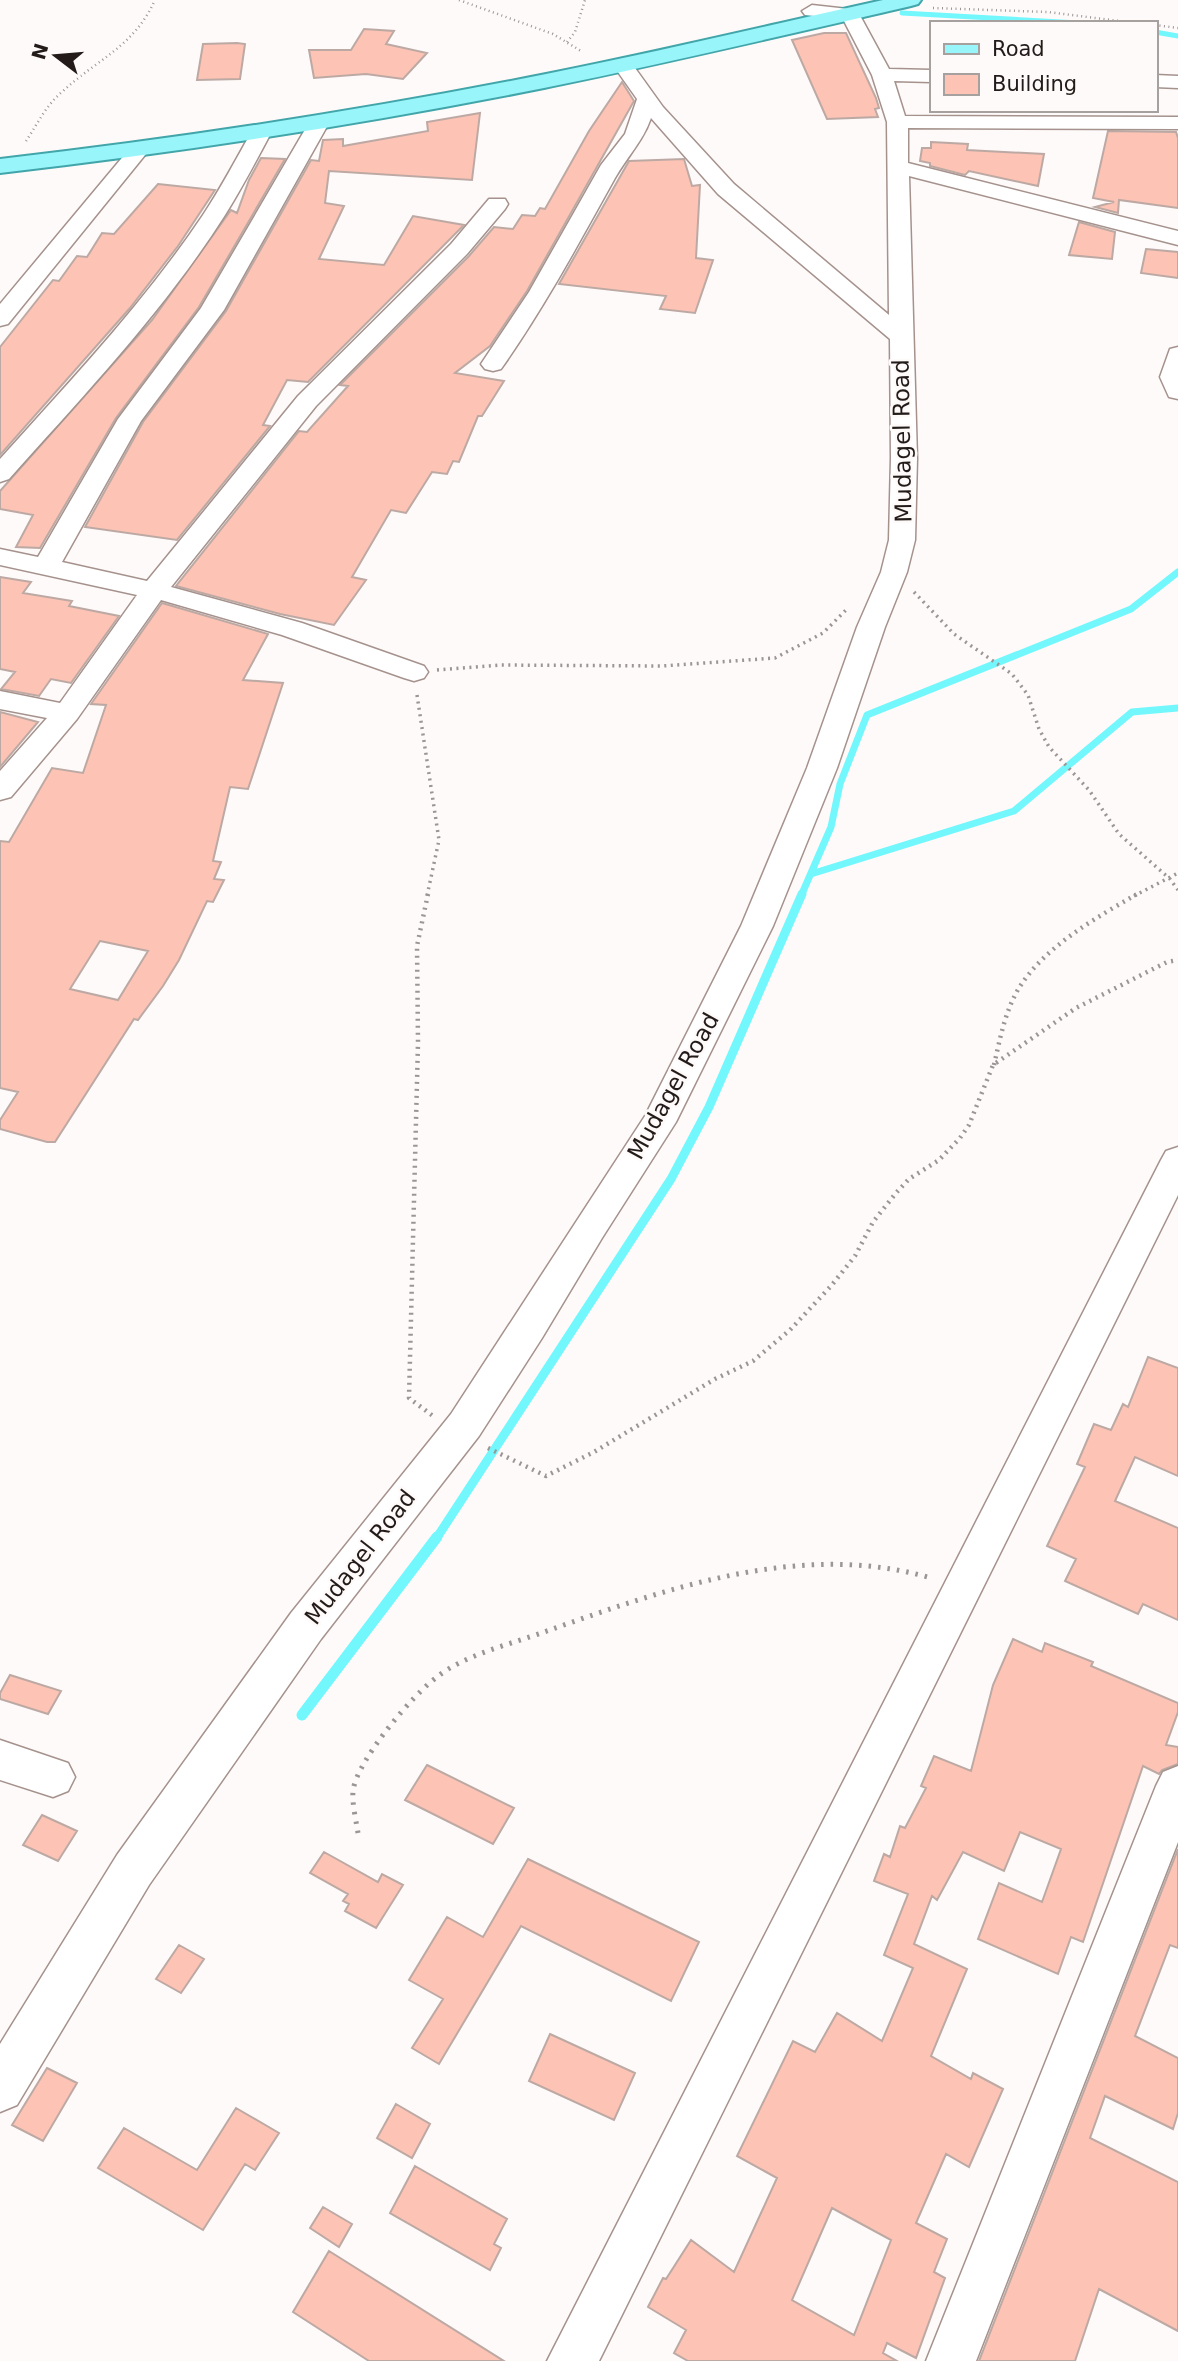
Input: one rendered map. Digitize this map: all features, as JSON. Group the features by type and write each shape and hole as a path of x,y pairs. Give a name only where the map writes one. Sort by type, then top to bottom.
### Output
{"main road":[{"path":"6,159 466,87 812,12 911,0"},
{"path":"6,159 138,151 320,121 623,65 867,7"}],"street":[{"name":"Mudagel Road","path":"0,2088 133,1870 306,1626 458,1435 529,1328 589,1228 659,1122 757,926 822,768 871,627 894,572 904,526 900,167 897,122 882,75 867,7"},
{"path":"623,65 645,92 647,100 697,159 726,188 900,336"},
{"path":"882,75 930,76"},
{"path":"1157,81 1177,82"},
{"path":"493,364 540,292 612,165 635,135 647,100"},
{"path":"46,566 130,419 212,310 320,121"},
{"path":"897,122 1178,123"},
{"path":"0,474 127,333 166,284 215,214 262,131"},
{"path":"0,319 138,151"},
{"path":"900,167 1178,238"},
{"path":"0,790 67,713 155,589 307,401 458,249 497,204"},
{"path":"1177,359 1172,377 1178,392"},
{"path":"0,557 155,589 294,629 365,657 414,672"},
{"path":"0,700 67,713"},
{"path":"572,2361 1178,1160"},
{"path":"0,1760 53,1777"},
{"path":"951,2361 1178,1786"}],"path":[{"path":"6,159 59,93 134,38 150,16 155,0"},
{"path":"459,0 553,34 593,59"},
{"path":"567,42 575,32 585,0"},
{"path":"867,7 1048,12 1119,21"},
{"path":"1157,25 1178,28"},
{"path":"1178,873 1168,878 1113,908 1030,972 1011,1007 970,1125 939,1160 909,1180 896,1193 831,1286 790,1330 753,1362 715,1379 594,1452 546,1476 458,1435 409,1398 418,1042 417,946 439,840 414,672 501,665 662,666 775,658 823,633 872,584 894,572 954,634 1012,674 1028,695 1039,729 1049,747 1089,790 1119,834 1168,878 1178,890"},
{"path":"993,1065 1076,1008 1167,962 1178,960"},
{"path":"358,1833 353,1790 368,1756 402,1712 437,1676 479,1655 569,1623 718,1578 773,1567 845,1565 907,1571 962,1588"}],"building":[{"path":"364,29 394,31 386,44 427,53 403,79 366,74 314,78 309,50 351,50"},
{"path":"824,33 846,33 876,98 879,108 875,109 878,117 827,119 792,40"},
{"path":"203,44 245,44 240,79 197,80"},
{"path":"622,82 634,101 527,291 490,346 455,373 504,381 482,416 478,416 459,462 453,461 447,474 432,472 406,513 391,510 352,577 366,580 334,625 280,614 176,586 299,431 307,432 348,386 340,385 469,256 494,227 513,229 522,215 535,216 540,208 545,209 589,131"},
{"path":"480,113 472,180 329,171 325,203 344,206 319,259 384,265 413,216 464,225 308,382 287,380 263,425 270,426 177,540 85,527 143,422 226,311 311,160 319,161 323,140 343,139 343,146 428,131 427,122"},
{"path":"1108,131 1176,132 1178,208 1119,200 1118,213 1095,207 1114,202 1093,198"},
{"path":"931,142 968,144 967,150 1044,154 1038,186 969,171 965,175 930,166 930,163 920,161 922,148 931,148"},
{"path":"261,158 285,159 199,307 116,418 40,548 16,547 33,515 0,509 0,491 152,320 231,210 237,213 249,180"},
{"path":"684,159 692,186 700,185 696,258 713,260 695,313 660,309 666,296 559,284 629,161"},
{"path":"158,184 215,190 178,246 130,308 0,455 0,347 53,280 59,281 77,256 87,257 102,233 114,234"},
{"path":"1079,222 1115,232 1112,259 1069,255"},
{"path":"1146,249 1178,252 1178,278 1141,273"},
{"path":"0,577 31,582 23,593 72,601 69,606 119,616 71,683 51,679 39,696 1,689 15,672 0,669"},
{"path":"162,603 268,634 243,680 283,683 248,789 230,787 213,861 221,862 214,879 224,880 213,902 207,901 179,960 163,986 138,1020 134,1019 55,1142 47,1142 0,1129 0,1120 18,1092 0,1088 0,841 9,842 52,768 83,773 106,705 91,704","holes":["100,941 148,951 118,1000 70,989"]},
{"path":"0,712 38,722 0,767"},
{"path":"1148,1357 1178,1368 1178,1476 1135,1457 1115,1501 1178,1528 1178,1620 1143,1604 1138,1614 1065,1581 1076,1559 1047,1546 1085,1467 1077,1464 1094,1424 1111,1430 1123,1404 1128,1407"},
{"path":"1013,1639 1042,1652 1045,1643 1093,1662 1091,1666 1178,1703 1178,1712 1166,1745 1178,1747 1178,1764 1162,1770 1159,1774 1143,1766 1083,1942 1071,1937 1058,1974 978,1939 999,1883 1042,1902 1061,1849 1020,1832 1004,1871 963,1852 937,1900 932,1896 914,1944 967,1969 931,2056 971,2079 973,2073 1003,2089 969,2167 946,2154 916,2223 947,2239 934,2272 945,2278 916,2358 887,2343 883,2353 897,2361 688,2361 674,2353 686,2330 648,2307 663,2278 666,2279 691,2240 734,2272 777,2178 737,2156 793,2041 815,2052 837,2013 882,2041 913,1968 884,1955 908,1894 874,1881 884,1854 890,1857 900,1826 905,1828 926,1788 921,1786 934,1756 971,1771 993,1685","holes":["832,2208 891,2240 854,2335 792,2300"]},
{"path":"10,1675 61,1691 48,1714 0,1699 0,1693"},
{"path":"427,1765 514,1808 493,1844 405,1800"},
{"path":"42,1815 77,1831 58,1861 23,1845"},
{"path":"1178,1849 1178,1948 1170,1945 1135,2036 1178,2058 1178,2113 1173,2129 1105,2096 1090,2138 1178,2182 1178,2331 1099,2289 1075,2361 979,2361"},
{"path":"324,1852 378,1882 382,1874 403,1885 376,1928 345,1911 349,1904 343,1901 348,1894 310,1873"},
{"path":"528,1859 699,1942 671,2001 521,1926 439,2064 412,2048 443,1999 409,1980 447,1917 483,1937"},
{"path":"179,1945 204,1959 181,1993 156,1979"},
{"path":"550,2034 635,2073 614,2120 529,2081"},
{"path":"47,2068 77,2083 43,2141 12,2125"},
{"path":"396,2104 430,2124 412,2158 377,2138"},
{"path":"236,2108 279,2133 255,2170 245,2164 203,2230 98,2168 124,2128 197,2170"},
{"path":"415,2166 507,2219 494,2244 501,2248 490,2270 390,2213"},
{"path":"323,2207 352,2224 339,2247 310,2228"},
{"path":"329,2251 504,2361 369,2361 293,2312"}],"waterway":[{"path":"902,13 1043,21"},
{"path":"1157,32 1178,36"},
{"path":"801,896 831,827 840,784 867,715 1131,609 1178,572"},
{"path":"811,874 1014,811 1132,712 1178,708"},
{"path":"436,1539 671,1179 709,1107 802,894"},
{"path":"302,1715 437,1537"}]}
